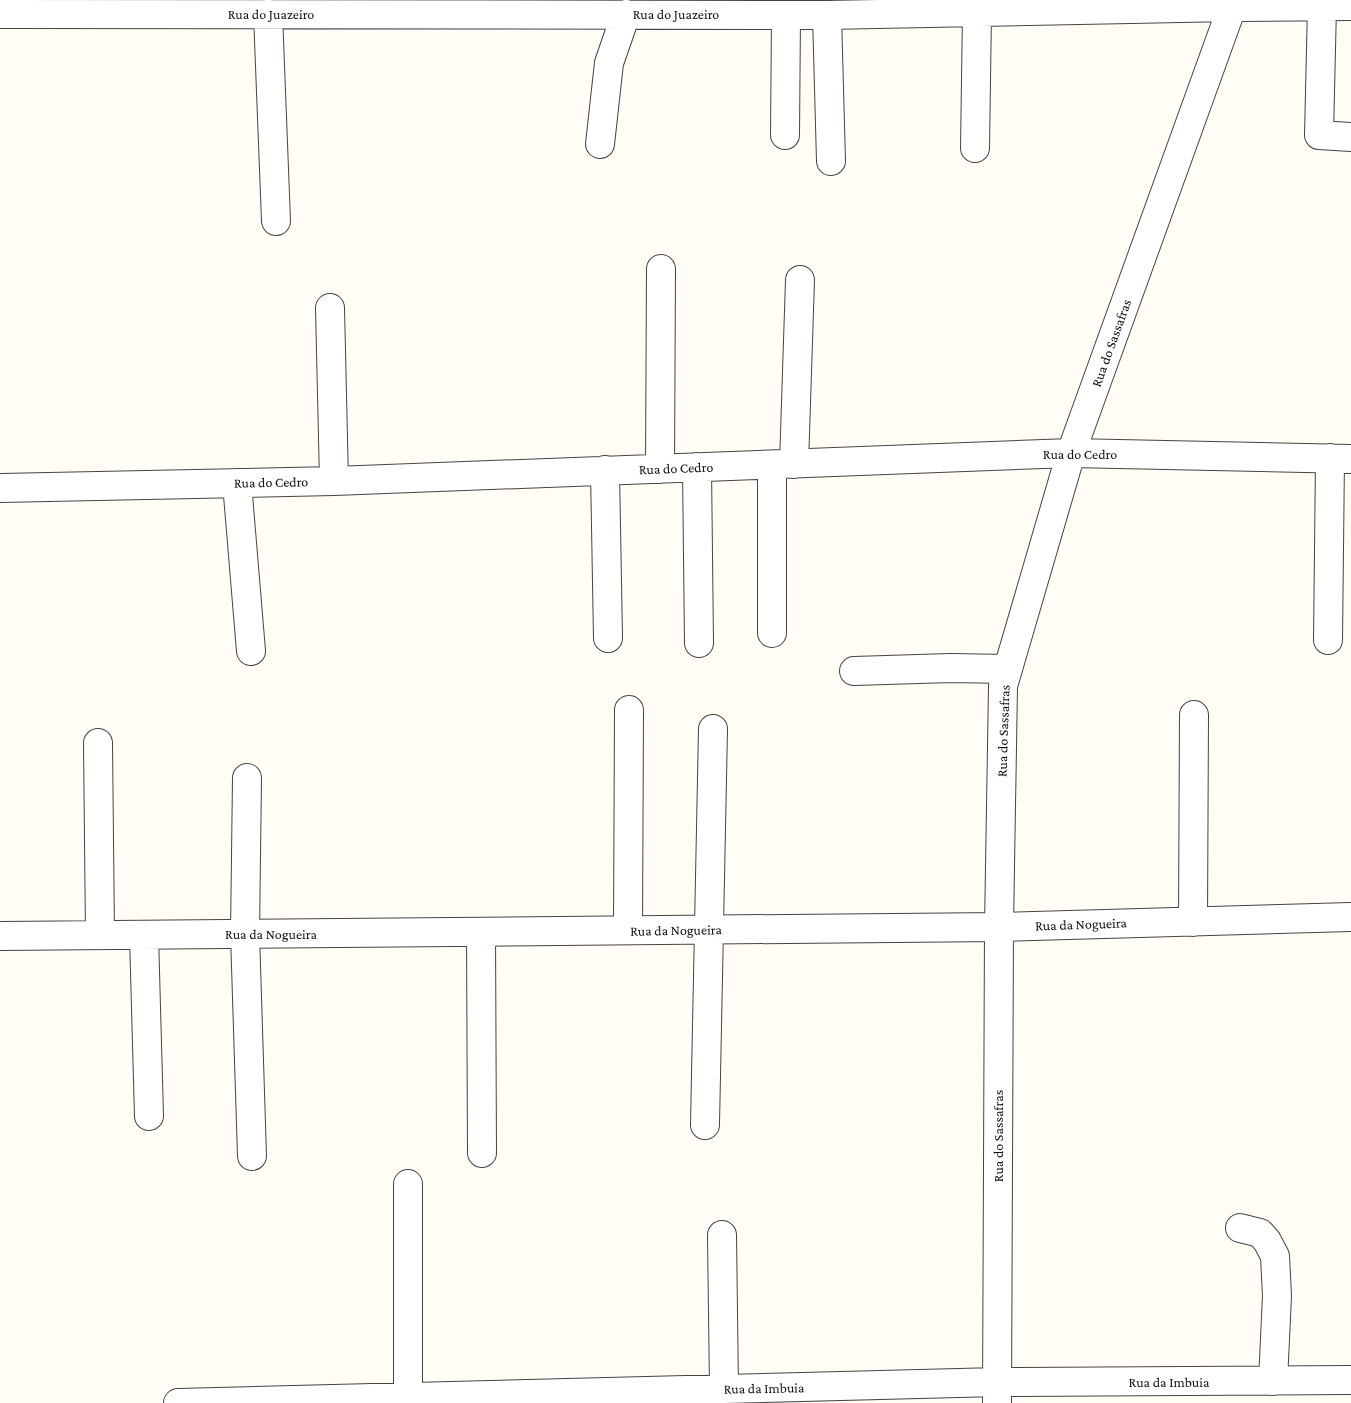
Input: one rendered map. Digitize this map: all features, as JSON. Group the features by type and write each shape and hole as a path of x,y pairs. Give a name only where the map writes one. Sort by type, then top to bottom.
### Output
{"street":[{"path":"1322,6 1319,135 1351,137"},
{"name":"Rua do Juazeiro","path":"0,14 197,7 268,14 828,15 1351,6"},
{"name":"Rua do Sassafras","path":"998,1393 999,927 1003,686 1071,453 1232,7"},
{"path":"975,148 977,12"},
{"path":"268,14 276,221"},
{"path":"600,144 609,63 626,14"},
{"path":"786,15 786,135"},
{"path":"828,15 831,161"},
{"path":"660,469 661,269"},
{"path":"772,633 783,464 800,280"},
{"path":"330,308 334,481"},
{"name":"Rua do Cedro","path":"0,488 334,481 1071,453 1341,458"},
{"path":"1328,640 1341,458"},
{"path":"696,467 699,643"},
{"path":"605,470 608,638"},
{"path":"237,483 251,651"},
{"path":"854,671 951,668 1008,669"},
{"path":"628,930 629,710"},
{"path":"1193,922 1194,715"},
{"path":"705,1125 713,729"},
{"path":"98,743 100,935"},
{"path":"247,778 246,934 252,1156"},
{"name":"Rua da Nogueira","path":"0,936 999,927 1351,917"},
{"path":"481,932 482,1153"},
{"path":"144,935 149,1116"},
{"path":"408,1184 408,1397"},
{"path":"1240,1228 1260,1233 1267,1241 1274,1256 1278,1296 1273,1381"},
{"path":"722,1235 724,1389"},
{"name":"Rua da Imbuia","path":"178,1403 724,1389 998,1393 1273,1381 1334,1388"}]}
